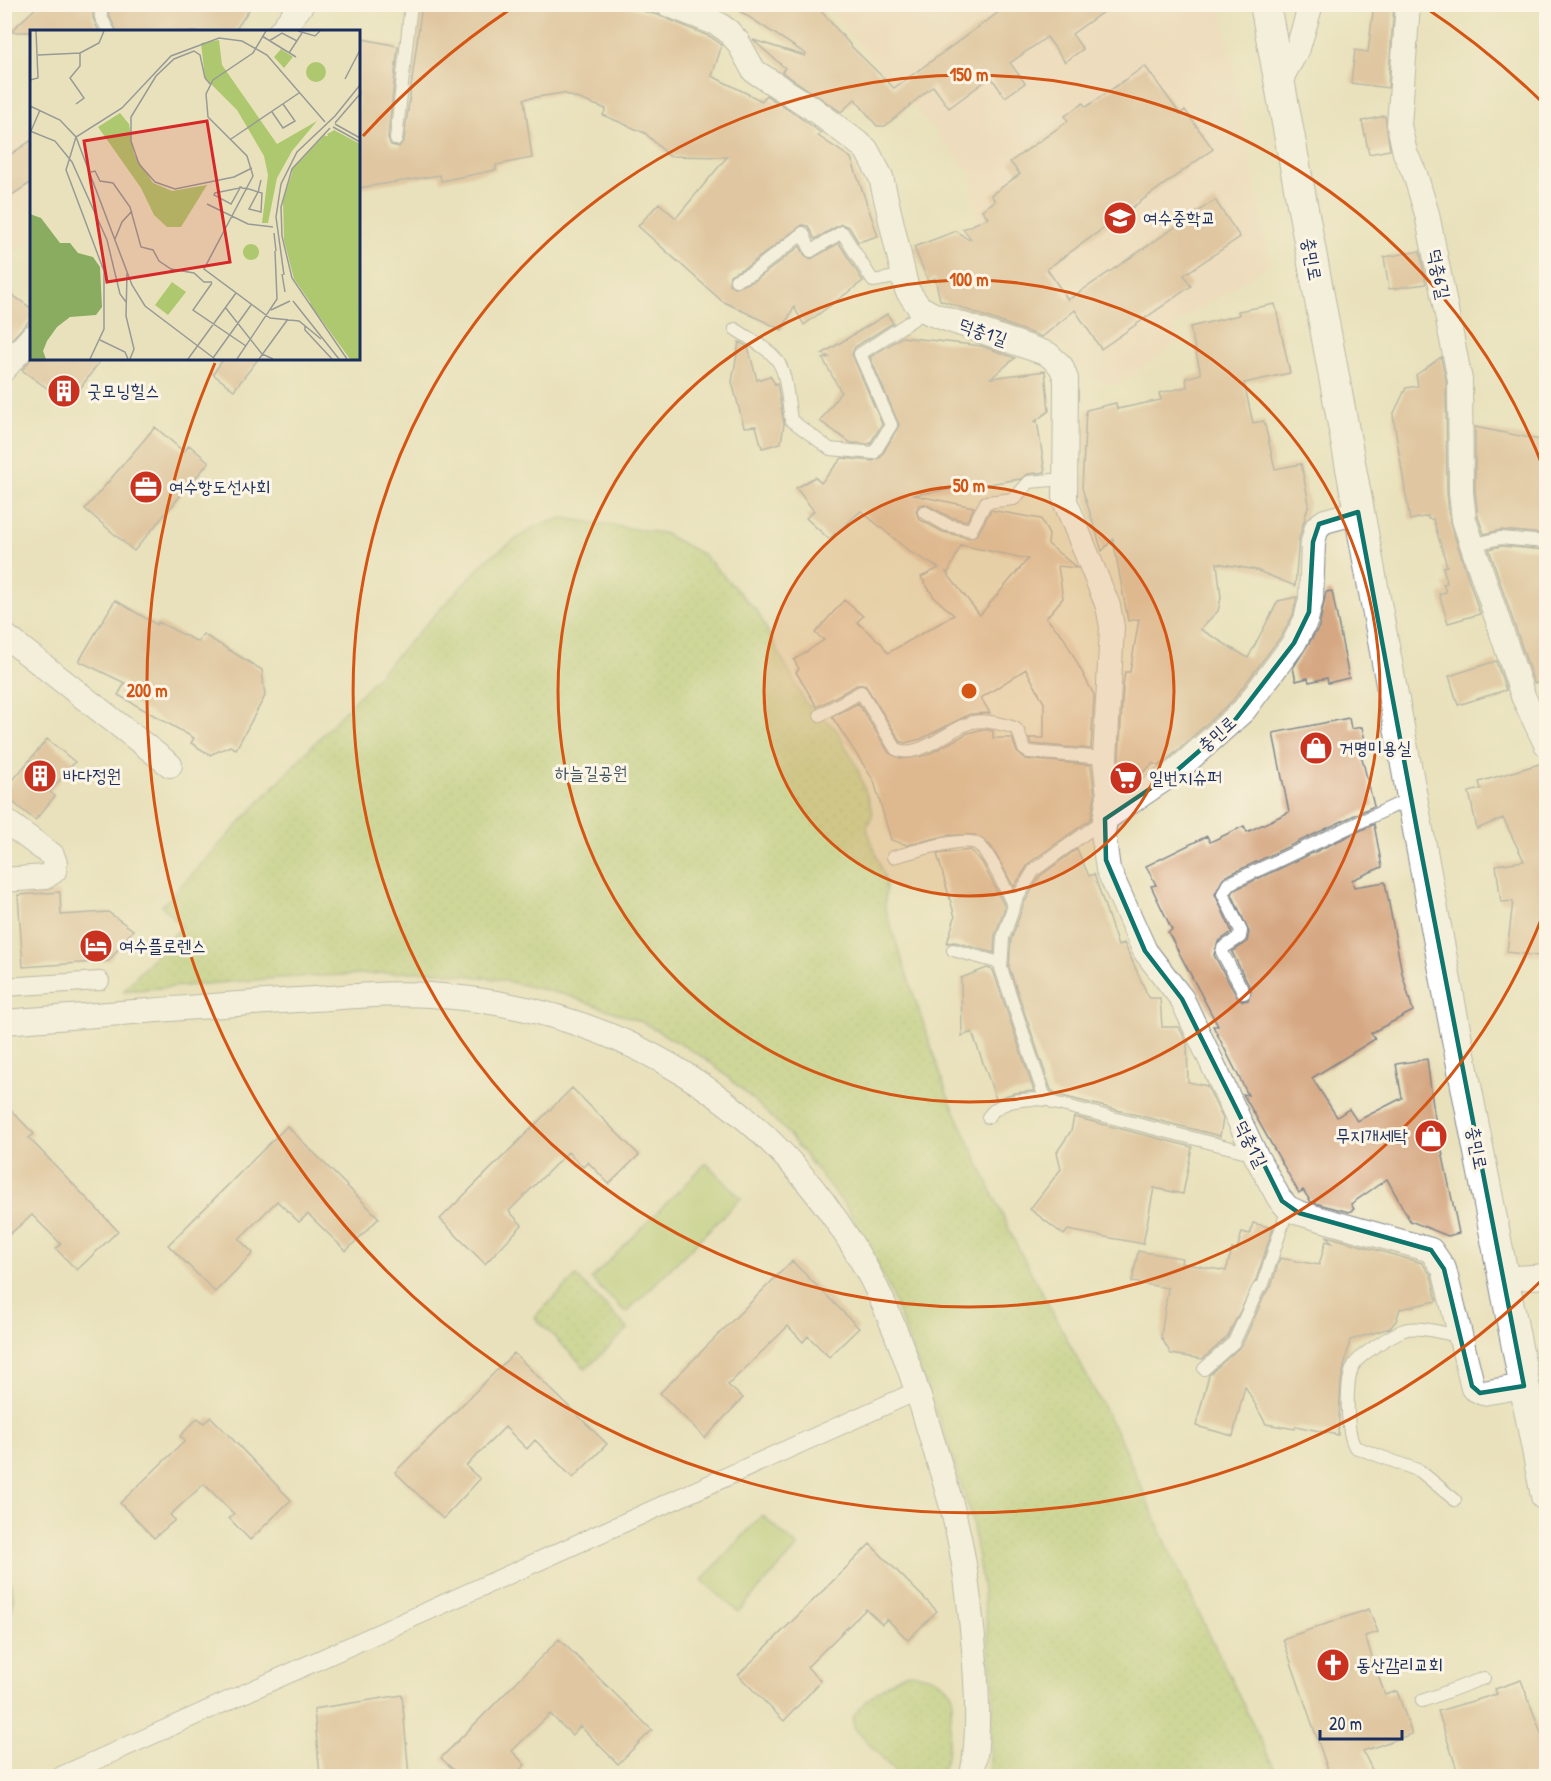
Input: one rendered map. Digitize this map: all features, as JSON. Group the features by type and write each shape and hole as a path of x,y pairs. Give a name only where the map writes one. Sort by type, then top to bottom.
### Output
{"street":[{"path":"282,30 302,4"},
{"name":"덕충1길","path":"667,4 718,24 738,42 754,70 812,108 866,149 882,184 902,276 909,296 926,311 1048,354 1057,361 1064,372 1066,392 1064,479 1068,513 1108,606 1112,627 1104,758 1109,796 1103,844 1112,880 1145,951 1182,999 1255,1154 1288,1208"},
{"name":"충민로","path":"1265,4 1411,798 1502,1279 1546,1496"},
{"path":"1279,82 1298,48 1311,4"},
{"name":"덕충6길","path":"1408,4 1400,125 1405,153 1415,174 1427,214 1460,381 1461,492 1464,520 1523,696 1546,744"},
{"path":"4,369 30,339"},
{"name":"충민로","path":"1105,819 1175,772 1244,710 1294,644 1306,620 1311,599 1313,542 1317,527 1322,522 1358,513"},
{"path":"4,635 170,765"},
{"path":"4,820 52,855 55,863 54,871 45,877 4,880"},
{"path":"4,987 100,981"},
{"path":"4,1022 249,1003 426,994 482,999 531,1008 584,1023 632,1044 697,1081 762,1133 792,1164 862,1260 888,1314 917,1391 954,1517 968,1587 977,1689 972,1776"},
{"path":"1288,1208 1431,1250 1443,1269 1475,1391 1483,1393 1524,1386"},
{"path":"1502,1279 1546,1276"},
{"path":"62,1776 917,1391"}],"lane":[{"path":"100,4 101,17 107,30"},
{"path":"396,139 411,4"},
{"path":"736,280 752,273 803,232 811,251 842,232 873,281 902,276"},
{"path":"735,329 772,352 781,362 791,420 830,449 874,453 891,425 860,354 926,311"},
{"path":"924,512 947,525 971,530 986,501 1014,499 1029,482 1064,479"},
{"path":"1472,545 1500,538 1546,542"},
{"path":"820,715 861,692 896,748 902,752 916,750 975,721 1015,728 1024,749 1029,752 1104,758"},
{"path":"1244,993 1222,952 1223,948 1240,937 1241,931 1223,894 1228,884 1411,798"},
{"path":"1048,1100 1039,1082 1000,963 1003,939 1014,906 1034,870 1105,819"},
{"path":"893,857 957,842 973,842 979,845 988,857 1014,906"},
{"path":"953,950 1000,963"},
{"path":"988,1118 996,1110 1022,1099 1048,1100 1255,1154"},
{"path":"1204,1369 1234,1342 1258,1288 1263,1284 1288,1208"},
{"path":"1455,1500 1419,1471 1355,1448 1349,1429 1348,1405 1353,1365 1393,1336 1412,1329 1460,1336"},
{"path":"1422,1701 1484,1678"}],"highlighted area":[{"path":"1358,512 1420,846 1524,1386 1480,1393 1472,1386 1444,1269 1431,1250 1299,1213 1282,1201 1182,999 1145,951 1106,860 1105,819 1175,772 1235,720 1294,643 1309,612 1313,542 1319,524"}],"shaded area":[{"name":"여수중학교","path":"825,5 1221,5 1271,264 1173,326 1181,341 1117,385 1085,378 1070,354 1057,343 980,317 985,276 971,172"},
{"path":"4,130 15,138 30,132 30,241 5,259"}],"green space":[{"name":"하늘길공원","path":"562,518 663,533 704,555 757,611 805,702 836,729 856,764 873,813 867,828 886,882 885,909 947,1094 1016,1244 1118,1434 1175,1563 1278,1776 989,1776 994,1689 982,1584 971,1516 947,1441 888,1286 848,1209 784,1129 706,1059 642,1022 569,996 502,980 434,971 278,978 123,991 182,926 162,906 487,559 534,527"},
{"path":"706,1163 741,1198 626,1313 591,1279"},
{"path":"576,1276 628,1329 586,1369 534,1317"},
{"path":"762,1515 798,1547 738,1612 702,1580"},
{"path":"5,1574 13,1593 13,1607 5,1626"},
{"path":"908,1673 922,1674 940,1681 953,1696 947,1757 940,1776 899,1776 857,1731 853,1722 856,1712 869,1699 894,1680"}],"building":[{"path":"40,4 92,4 93,18 98,30 30,30 30,32 10,32"},
{"path":"108,4 253,4 235,30 116,30 109,15"},
{"path":"422,4 619,4 661,16 711,37 722,45 712,76 762,101 766,95 804,120 821,133 818,136 851,158 878,236 858,242 849,227 841,224 815,239 808,226 802,225 748,266 730,275 729,284 736,288 756,280 800,246 806,257 811,259 839,243 863,281 804,325 794,307 782,330 722,301 638,226 659,203 676,218 727,157 669,156 645,133 603,115 606,109 563,93 524,99 532,158 496,165 496,170 441,181 440,175 360,188 360,38 398,46 388,138 391,145 399,147 404,140"},
{"path":"729,4 815,4 853,48 894,88 1010,4 1114,4 1072,34 1083,49 1065,62 1047,37 1010,63 1025,83 1005,97 991,77 949,108 933,86 885,126 877,126 855,99 841,112 782,72 785,68 753,40 805,56 806,54"},
{"path":"1374,4 1394,4 1388,88 1351,83 1355,50 1368,52"},
{"path":"1145,66 1180,114 1185,110 1213,149 1047,269 1068,300 1215,200 1240,237 1184,275 1191,286 1101,349 1075,310 1042,337 940,300 935,278 928,281 914,247 956,231 969,240 971,239 963,229 988,218 982,210 995,201 991,195 1020,174 1010,162 1068,121 1065,116 1083,103 1086,107"},
{"path":"1385,116 1390,150 1369,154 1362,121"},
{"path":"30,141 30,183 4,200 4,159"},
{"path":"1420,251 1426,284 1389,289 1384,257"},
{"path":"4,289 30,308 30,320 4,347"},
{"path":"1275,304 1290,373 1244,383 1253,423 1264,421 1275,469 1301,464 1309,503 1299,539 1295,586 1256,570 1217,563 1221,598 1218,611 1200,629 1248,658 1278,601 1297,597 1293,615 1282,635 1233,700 1167,760 1158,766 1154,763 1123,790 1119,758 1123,687 1125,672 1130,672 1139,619 1128,621 1113,539 1102,551 1082,488 1086,410 1116,403 1117,409 1161,400 1159,393 1187,387 1186,378 1201,374 1190,327 1239,315 1238,311"},
{"path":"887,314 893,323 855,347 852,354 882,424 870,444 851,443 820,421 841,392 823,359 829,357 822,354"},
{"path":"902,337 982,346 1015,358 991,378 1045,371 1049,411 1034,422 1037,421 1045,472 1028,474 1021,479 913,495 974,507 967,521 950,517 925,504 919,505 916,511 919,519 943,532 969,538 978,534 991,510 1041,519 1049,535 1048,544 1077,568 1058,566 1063,598 1046,618 1063,636 1094,695 1091,749 1031,744 1029,738 1044,738 1044,703 1026,669 981,698 990,713 970,714 921,739 905,743 901,742 865,685 857,685 817,707 796,672 799,669 794,660 824,640 815,633 844,600 863,616 857,622 882,644 888,653 954,615 934,597 921,577 939,568 910,552 861,511 829,539 806,518 814,511 796,488 815,477 821,483 842,458 873,461 881,457 899,425 870,357","holes":["961,545 1028,559 980,615 945,571 948,573"]},
{"path":"739,342 748,347 757,380 770,376 775,384 777,383 784,424 781,443 762,448 756,426 744,427 732,382"},
{"path":"1441,357 1446,381 1447,492 1450,522 1480,614 1448,623 1439,594 1446,592 1443,584 1447,583 1443,567 1447,566 1433,519 1428,519 1428,516 1410,520 1393,415 1406,388 1418,386 1416,375"},
{"name":"굿모닝힐스","path":"30,360 101,360 69,404 22,370"},
{"path":"223,360 257,360 234,390 213,374"},
{"name":"여수항도선사회","path":"155,427 184,452 189,445 209,462 134,551 85,509"},
{"path":"1475,427 1546,441 1546,534 1501,530 1484,534 1478,517 1475,491"},
{"path":"1501,546 1546,550 1546,681 1534,683 1489,549"},
{"path":"1332,591 1349,678 1328,683 1327,678 1309,682 1308,678 1296,681 1293,668 1319,627 1326,592"},
{"path":"115,600 157,625 158,622 198,642 203,634 262,670 265,696 236,749 230,746 210,755 191,743 194,738 118,695 125,683 79,661"},
{"path":"1496,661 1506,690 1458,705 1449,676"},
{"path":"858,703 889,753 902,759 927,755 968,733 983,729 993,731 993,738 1012,738 1017,752 1025,759 1091,765 1095,796 1091,819 1029,863 1014,887 991,846 975,835 949,835 907,845 891,840 874,781 832,717"},
{"path":"1349,718 1351,729 1362,727 1368,753 1361,754 1374,806 1224,877 1215,894 1232,932 1218,942 1214,955 1237,997 1243,1001 1248,1000 1251,990 1232,952 1247,942 1249,932 1232,894 1234,890 1374,824 1382,867 1352,880 1354,887 1385,882 1402,973 1413,1011 1371,1033 1375,1039 1312,1078 1337,1117 1349,1109 1357,1121 1402,1098 1396,1064 1427,1059 1434,1113 1459,1233 1448,1236 1410,1221 1387,1179 1351,1204 1354,1209 1349,1212 1311,1202 1303,1190 1299,1193 1243,1094 1248,1095 1213,1026 1218,1026 1168,932 1172,930 1151,886 1156,885 1146,866 1207,836 1210,842 1244,826 1247,832 1289,812 1273,733"},
{"name":"바다정원","path":"47,739 75,762 50,792 55,796 35,820 4,795 4,791"},
{"path":"1546,762 1546,957 1507,952 1513,901 1501,902 1496,865 1524,861 1503,818 1477,829 1469,792 1481,789 1479,782"},
{"path":"1077,849 1089,876 1094,874 1118,946 1124,943 1149,998 1160,998 1162,1027 1179,1027 1187,1043 1188,1082 1207,1086 1223,1119 1220,1136 1058,1095 1051,1090 1009,967 1011,940 1024,903 1040,876"},
{"path":"970,850 982,862 1005,907 995,936 994,953 955,942 947,943 955,917 937,854"},
{"path":"60,892 61,915 108,912 133,930 109,961 23,967 18,895"},
{"path":"987,968 993,970 1034,1091 1014,1093 996,1099 972,1032 962,1036 961,978"},
{"path":"572,1088 639,1155 609,1184 588,1162 583,1167 568,1152 509,1211 522,1225 485,1264 440,1219"},
{"path":"4,1103 34,1134 29,1138 118,1231 77,1270 56,1249 61,1244 32,1215 4,1239"},
{"path":"1074,1117 1192,1147 1183,1194 1154,1188 1143,1244 1068,1230 1064,1235 1030,1209 1061,1169 1057,1152 1071,1131"},
{"path":"287,1126 379,1218 346,1251 308,1214 299,1222 277,1201 239,1239 253,1253 215,1292 168,1245"},
{"path":"1253,1223 1273,1228 1256,1280 1227,1337 1203,1359 1171,1354 1161,1337 1168,1288 1132,1282 1138,1251 1182,1258 1181,1263 1226,1271 1232,1249 1237,1250 1242,1232 1250,1234"},
{"path":"1327,1236 1422,1263 1431,1275 1437,1301 1400,1309 1396,1321 1390,1328 1350,1340 1341,1381 1338,1435 1296,1426 1295,1429 1266,1424 1245,1386 1233,1436 1196,1426 1209,1375 1242,1345 1265,1294 1271,1287 1280,1258 1319,1265 1326,1241 1332,1243"},
{"path":"792,1261 859,1328 829,1357 808,1336 803,1342 788,1326 728,1385 743,1398 705,1438 660,1393"},
{"path":"514,1353 607,1444 573,1478 535,1440 527,1449 505,1427 466,1466 480,1479 443,1519 395,1472"},
{"path":"211,1417 291,1500 250,1540 229,1518 234,1514 204,1484 170,1515 175,1520 154,1538 120,1503 185,1441 180,1436 198,1418 204,1423"},
{"path":"870,1544 937,1611 908,1640 887,1619 882,1624 866,1609 807,1667 821,1681 784,1721 738,1675"},
{"name":"동산감리교회","path":"1369,1609 1378,1632 1365,1636 1385,1695 1397,1691 1412,1734 1363,1751 1375,1776 1330,1776 1283,1639"},
{"path":"559,1639 652,1730 618,1764 580,1726 572,1735 550,1714 512,1751 525,1765 514,1776 460,1776 441,1758"},
{"path":"1521,1680 1546,1746 1546,1776 1459,1776 1438,1711 1497,1694 1495,1689"},
{"path":"402,1695 409,1776 320,1776 314,1709"}],"place":[{"name":"여수중학교","path":"1120,218"},
{"name":"굿모닝힐스","path":"64,391"},
{"name":"여수항도선사회","path":"146,487"},
{"name":"거명미용실","path":"1316,748"},
{"name":"바다정원","path":"40,776"},
{"name":"일번지슈퍼","path":"1126,778"},
{"name":"여수플로렌스","path":"96,946"},
{"name":"무지개세탁","path":"1431,1136"},
{"name":"동산감리교회","path":"1333,1665"}]}
